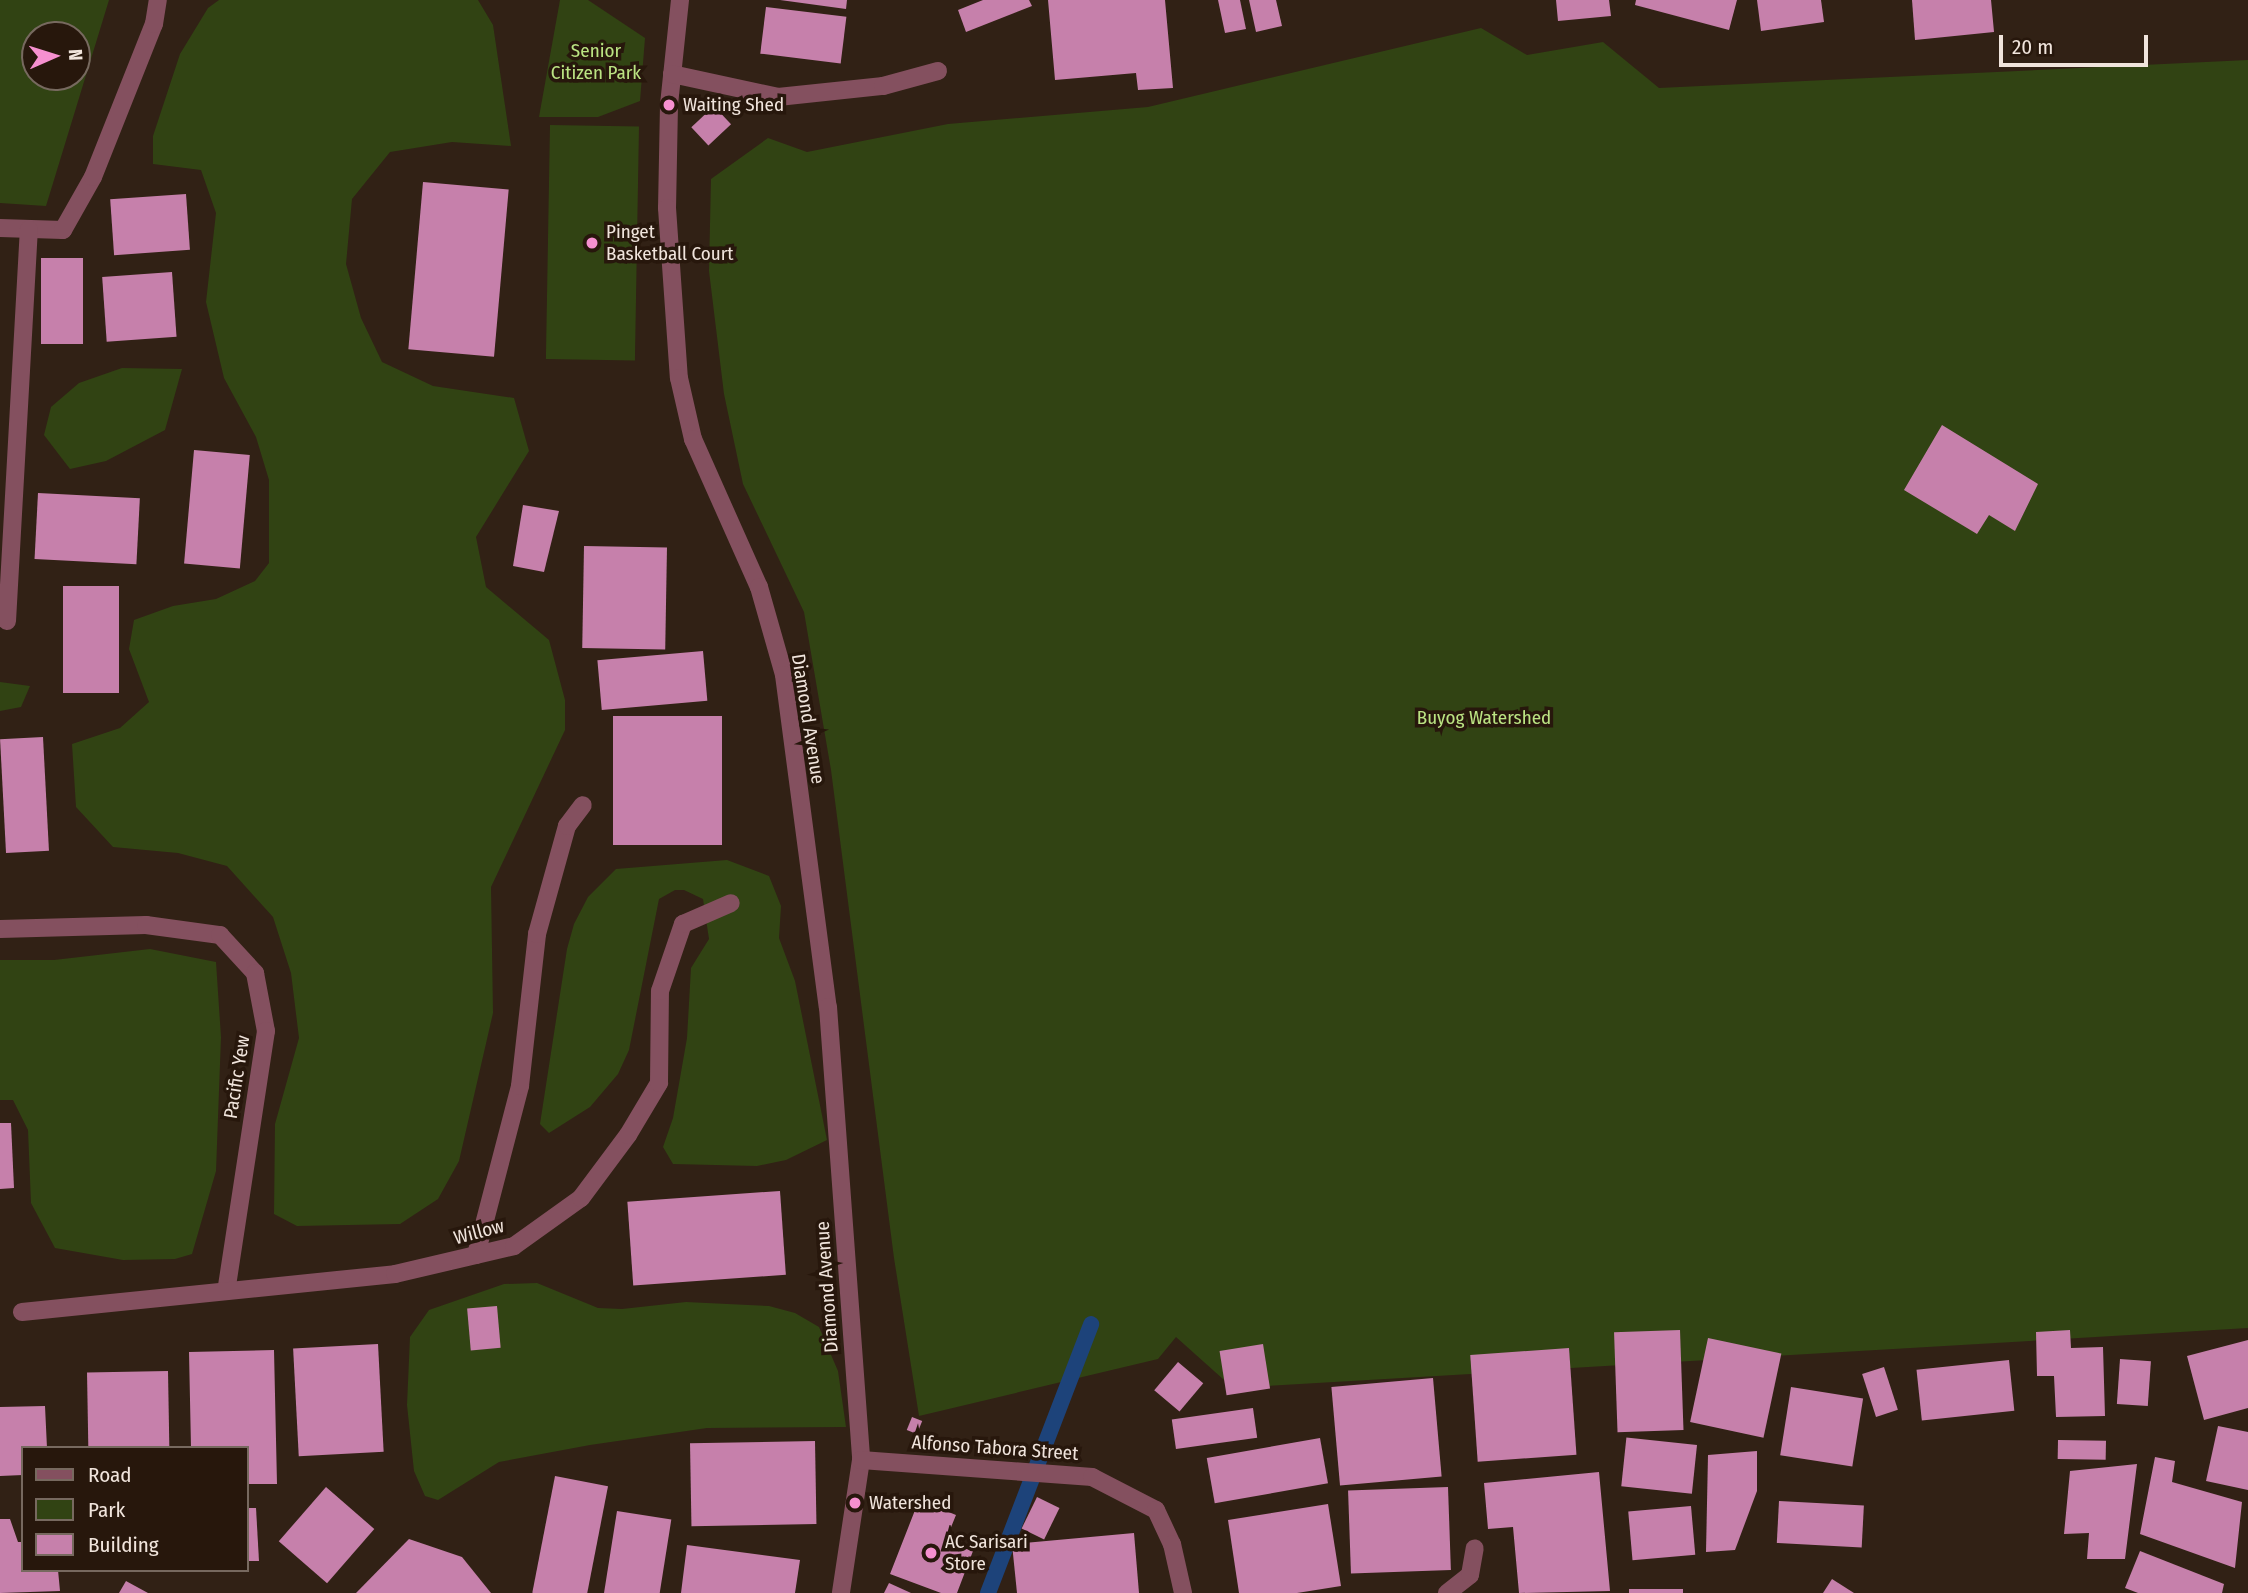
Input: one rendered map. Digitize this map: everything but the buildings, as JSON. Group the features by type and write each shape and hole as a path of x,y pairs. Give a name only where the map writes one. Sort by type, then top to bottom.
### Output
{"street":[{"path":"0,228 63,230 87,188 154,24 158,0"},
{"name":"Diamond Avenue","path":"677,2 667,208 679,378 693,439 759,587 784,675 828,1007 861,1460 841,1593"},
{"path":"672,74 778,97 883,86 938,71"},
{"path":"7,621 29,230"},
{"path":"476,1255 520,1086 537,934 567,826 583,805"},
{"name":"Willow","path":"22,1312 395,1275 514,1246 581,1198 628,1135 659,1083 660,991 683,923 731,903"},
{"name":"Pacific Yew","path":"0,929 146,925 220,935 255,973 266,1031 226,1291"},
{"name":"Alfonso Tabora Street","path":"861,1460 1000,1468 1092,1477 1156,1510 1172,1544 1183,1593"},
{"path":"1447,1593 1470,1575 1475,1548"}],"green space":[{"path":"0,0 109,0 91,59 91,21 21,21 21,91 81,91 46,206 0,203"},
{"path":"219,0 478,0 493,25 511,146 452,142 390,152 352,199 346,264 361,318 382,362 433,386 514,398 529,451 476,537 486,587 549,640 565,700 565,730 491,887 493,1013 459,1161 438,1199 400,1224 297,1226 274,1214 275,1124 299,1038 291,973 273,917 227,866 178,853 113,847 76,807 72,744 120,728 149,702 129,649 134,620 173,606 216,599 255,581 269,563 269,480 256,437 224,378 206,302 216,213 201,170 153,164 153,136 180,54 208,8"},
{"name":"Senior Citizen Park","path":"560,0 588,0 645,38 640,101 598,117 539,117"},
{"name":"Buyog Watershed","path":"1481,28 1527,55 1603,42 1659,88 2248,60 2248,1328 1233,1388 1176,1337 1158,1359 919,1416 894,1258 831,770 804,612 743,484 724,394 709,271 711,179 768,138 807,152 948,124 1148,107"},
{"name":"Pinget Basketball Court","path":"550,125 639,127 635,361 546,359"},
{"path":"122,368 182,369 165,430 106,461 70,469 44,435 51,407 79,383"},
{"path":"0,682 30,686 21,707 0,711"},
{"path":"727,860 769,876 781,906 779,938 795,981 827,1140 786,1160 757,1166 673,1164 663,1147 673,1118 687,1038 691,968 709,939 703,899 684,890 675,890 659,899 629,1050 618,1074 590,1107 549,1133 540,1124 567,949 574,924 588,897 616,869"},
{"path":"150,949 216,962 221,1037 216,1171 192,1254 175,1259 123,1260 55,1248 31,1203 28,1130 13,1100 0,1100 0,960 54,960"},
{"path":"537,1283 598,1308 622,1309 686,1302 769,1306 795,1313 819,1327 838,1371 846,1427 707,1428 590,1445 499,1462 438,1500 425,1496 414,1471 407,1405 410,1337 429,1310 504,1284"}],"waterway":[{"path":"988,1593 1091,1324"}],"place":[{"name":"Waiting Shed","path":"669,105"},
{"name":"Pinget Basketball Court","path":"592,243"},
{"name":"Watershed","path":"855,1503"},
{"name":"AC Sarisari Store","path":"931,1553"}]}
